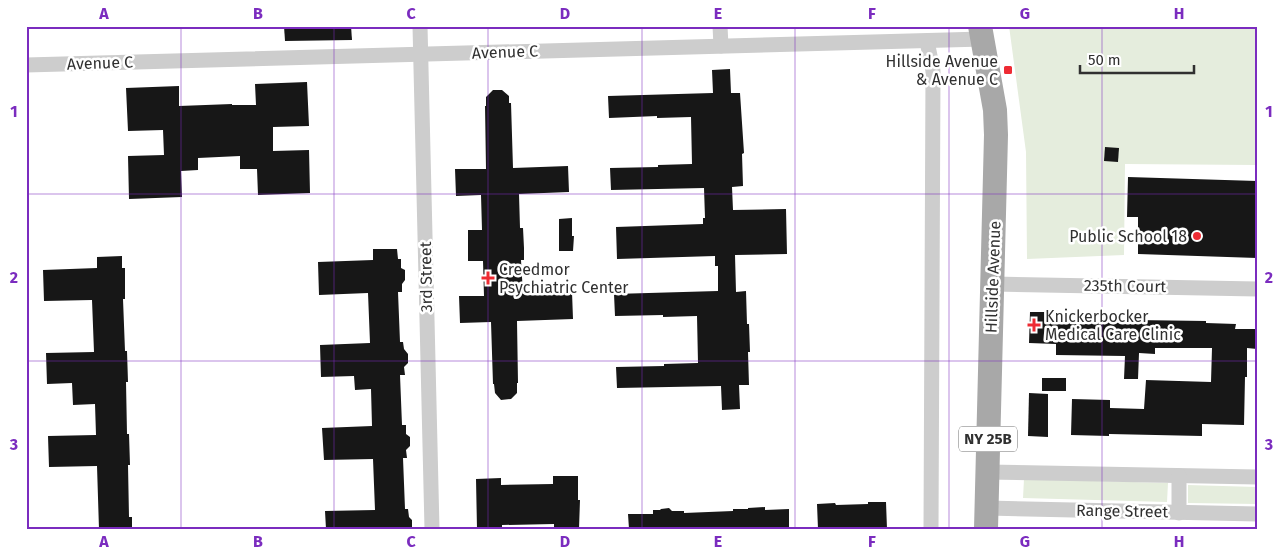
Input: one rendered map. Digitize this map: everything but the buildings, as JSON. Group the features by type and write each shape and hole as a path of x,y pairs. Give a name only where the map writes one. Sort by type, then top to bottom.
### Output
{"main road":[{"name":"Hillside Avenue","path":"982,32 995,110 996,135 987,518"}],"street":[{"name":"3rd Street","path":"420,26 432,529"},
{"path":"720,26 721,46"},
{"name":"Avenue C","path":"26,65 927,41 982,32"},
{"path":"927,41 933,71 931,529"},
{"name":"235th Court","path":"993,284 1257,290"},
{"path":"987,472 1257,477"},
{"path":"1179,476 1179,513"},
{"name":"Range Street","path":"987,518 1179,513 1257,514"}],"green space":[{"path":"1009,26 1257,26 1257,165 1125,164 1124,255 1027,259 1026,152"},
{"path":"1024,479 1168,483 1167,502 1023,498"},
{"path":"1188,485 1257,487 1257,504 1188,503"}],"place":[{"name":"Hillside Avenue & Avenue C","path":"1008,70"},
{"name":"Public School 18","path":"1197,236"},
{"name":"Creedmor Psychiatric Center","path":"488,278"},
{"name":"Knickerbocker Medical Care Clinic","path":"1034,325"}]}
